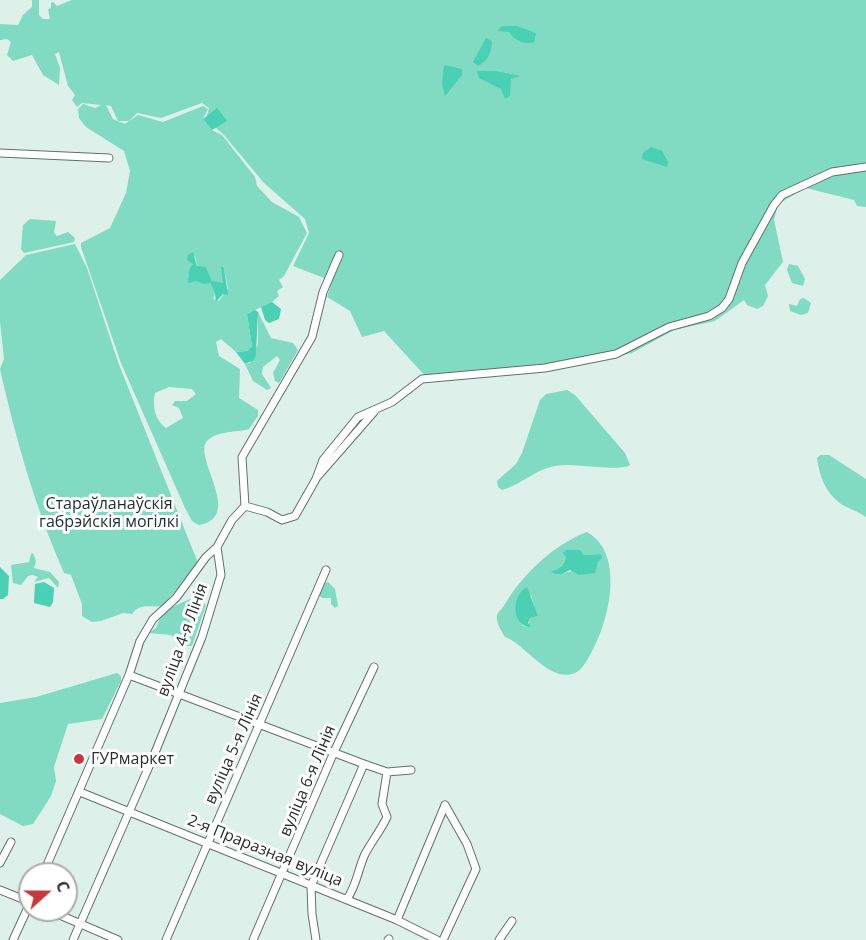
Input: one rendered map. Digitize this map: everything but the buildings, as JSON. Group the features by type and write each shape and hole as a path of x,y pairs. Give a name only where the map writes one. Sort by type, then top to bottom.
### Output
{"street":[{"path":"0,153 109,158"},
{"path":"245,506 267,512 282,520 295,516 316,479 323,460 358,417 392,402 422,379 545,368 616,354 669,327 709,316 722,308 729,299 742,263 774,204 782,195 832,172 866,166"},
{"path":"48,862 129,675 140,641 153,619 176,598 206,557 217,547 232,520 245,506 242,457 312,337 323,292 339,255"},
{"name":"вуліца 4-я Лінія","path":"72,940 180,693 221,575 217,547"},
{"name":"вуліца 5-я Лінія","path":"166,940 326,570"},
{"name":"вуліца 6-я Лінія","path":"253,940 334,752 374,667"},
{"path":"129,675 363,764 387,772 411,770"},
{"path":"316,940 311,886 363,764"},
{"path":"347,899 354,888 365,855 387,817 382,804 387,772"},
{"name":"2-я Праразная вуліца","path":"80,792 347,899 397,920 436,940"},
{"path":"397,920 445,805 466,844 476,869 443,940"},
{"path":"0,863 11,842"},
{"path":"0,890 18,898"},
{"path":"500,940 512,921"},
{"path":"14,940 22,922"},
{"path":"74,922 118,940"}],"green space":[{"path":"32,0 39,0 39,15 43,19 50,19 48,9 51,8 51,3 57,6 72,0 866,0 866,207 857,206 854,200 806,188 778,204 774,220 783,262 765,285 768,296 763,306 757,309 747,305 744,300 715,321 674,330 632,353 555,369 429,380 384,331 362,337 350,311 327,297 332,281 293,266 309,233 305,219 264,183 224,135 206,119 209,108 202,103 161,118 137,113 129,121 118,121 111,106 106,105 113,119 125,124 138,115 163,122 203,106 208,109 203,119 212,130 222,135 255,177 257,186 272,202 299,217 307,233 284,276 279,280 283,287 277,291 279,296 247,314 252,346 247,351 236,352 221,339 216,342 219,356 240,369 239,398 258,410 258,416 249,429 223,433 208,440 204,448 218,499 218,510 212,520 199,525 192,521 185,508 121,363 81,247 81,243 110,228 126,193 130,171 124,151 86,127 79,118 78,109 83,104 95,108 101,105 82,103 77,107 72,100 75,95 68,86 59,52 55,54 60,68 59,85 43,75 32,55 13,61 7,55 11,42 7,39 0,40 0,24 18,25 23,15 32,7","holes":["195,256 198,268 206,267 212,281 223,283 224,268 228,288 219,301 213,299 215,294 210,283 188,277 193,264 190,259","169,387 192,389 196,394 187,401 175,401 172,405 179,408 183,418 166,428 157,417 154,398 155,393"]},
{"path":"30,219 56,221 54,233 57,236 68,232 75,238 74,242 24,253 21,249 23,225"},
{"name":"Стараўланаўскія габрэйскія могілкі","path":"75,244 87,268 118,362 198,563 163,606 142,607 132,614 123,613 92,622 82,616 82,604 71,575 64,573 44,523 20,447 0,369 4,359 0,322 0,280 26,255"},
{"path":"789,264 798,266 805,279 803,286 792,283 787,270"},
{"path":"804,298 811,303 808,313 801,315 790,311 789,304 797,306 800,299"},
{"path":"258,312 271,338 293,343 298,350 279,383 275,381 273,373 280,360 277,356 263,367 262,374 271,388 267,390 253,381 245,364 250,363 258,344"},
{"path":"567,390 575,395 625,453 630,465 611,468 556,466 540,471 502,490 498,487 497,481 516,464 522,453 540,400 546,394"},
{"path":"820,455 829,455 866,479 866,517 841,504 831,495 819,471 817,458"},
{"path":"587,532 599,542 607,556 610,590 603,625 590,655 578,671 563,675 545,667 505,637 498,624 497,615 530,571 551,553","holes":["568,552 584,555 601,554 595,566 563,573 552,571 561,566","531,595 537,616 530,618 528,627 523,626 517,617"]},
{"path":"33,553 36,561 34,568 50,572 59,582 58,588 49,578 34,582 38,577 33,575 28,576 21,585 13,583 11,565 29,562"},
{"path":"328,582 335,589 338,606 335,608 331,604 331,598 322,598 318,594 323,584"},
{"path":"190,599 200,599 206,605 192,646 184,646 171,635 149,633 156,628 160,618 172,607"},
{"path":"117,673 121,676 121,681 102,719 68,724 54,767 56,781 51,796 33,824 23,826 0,814 0,703 36,697"}],"shaded area":[{"path":"502,26 517,26 536,33 534,42 523,42 509,32 497,31"},
{"path":"486,38 492,41 490,53 487,59 478,66 473,62"},
{"path":"444,65 462,69 462,75 445,96 442,84"},
{"path":"477,71 496,71 520,76 511,79 510,96 505,99 501,89 479,78"},
{"path":"217,108 227,121 212,130 203,119"},
{"path":"651,147 662,151 668,162 667,167 642,159 643,153"},
{"path":"193,252 197,266 206,267 212,281 223,283 221,266 224,268 228,295 223,294 216,302 210,283 204,284 196,281 188,283 189,270 193,264 187,260 188,255"},
{"path":"272,302 281,309 279,319 269,323 265,320 261,307"},
{"path":"255,310 258,312 256,354 254,360 245,364 236,352 247,351 252,346 247,314"},
{"path":"566,550 580,550 584,555 601,554 602,559 598,561 595,573 579,575 570,570 560,574 553,573 551,571 563,565 566,557 563,553"},
{"path":"0,567 9,576 8,595 3,599 0,599"},
{"path":"44,582 54,588 53,602 50,607 34,603 35,584"},
{"path":"527,587 538,616 530,618 528,623 531,626 528,627 518,620 516,614 516,601"}],"place":[{"name":"ГУРмаркет","path":"79,759"}]}
